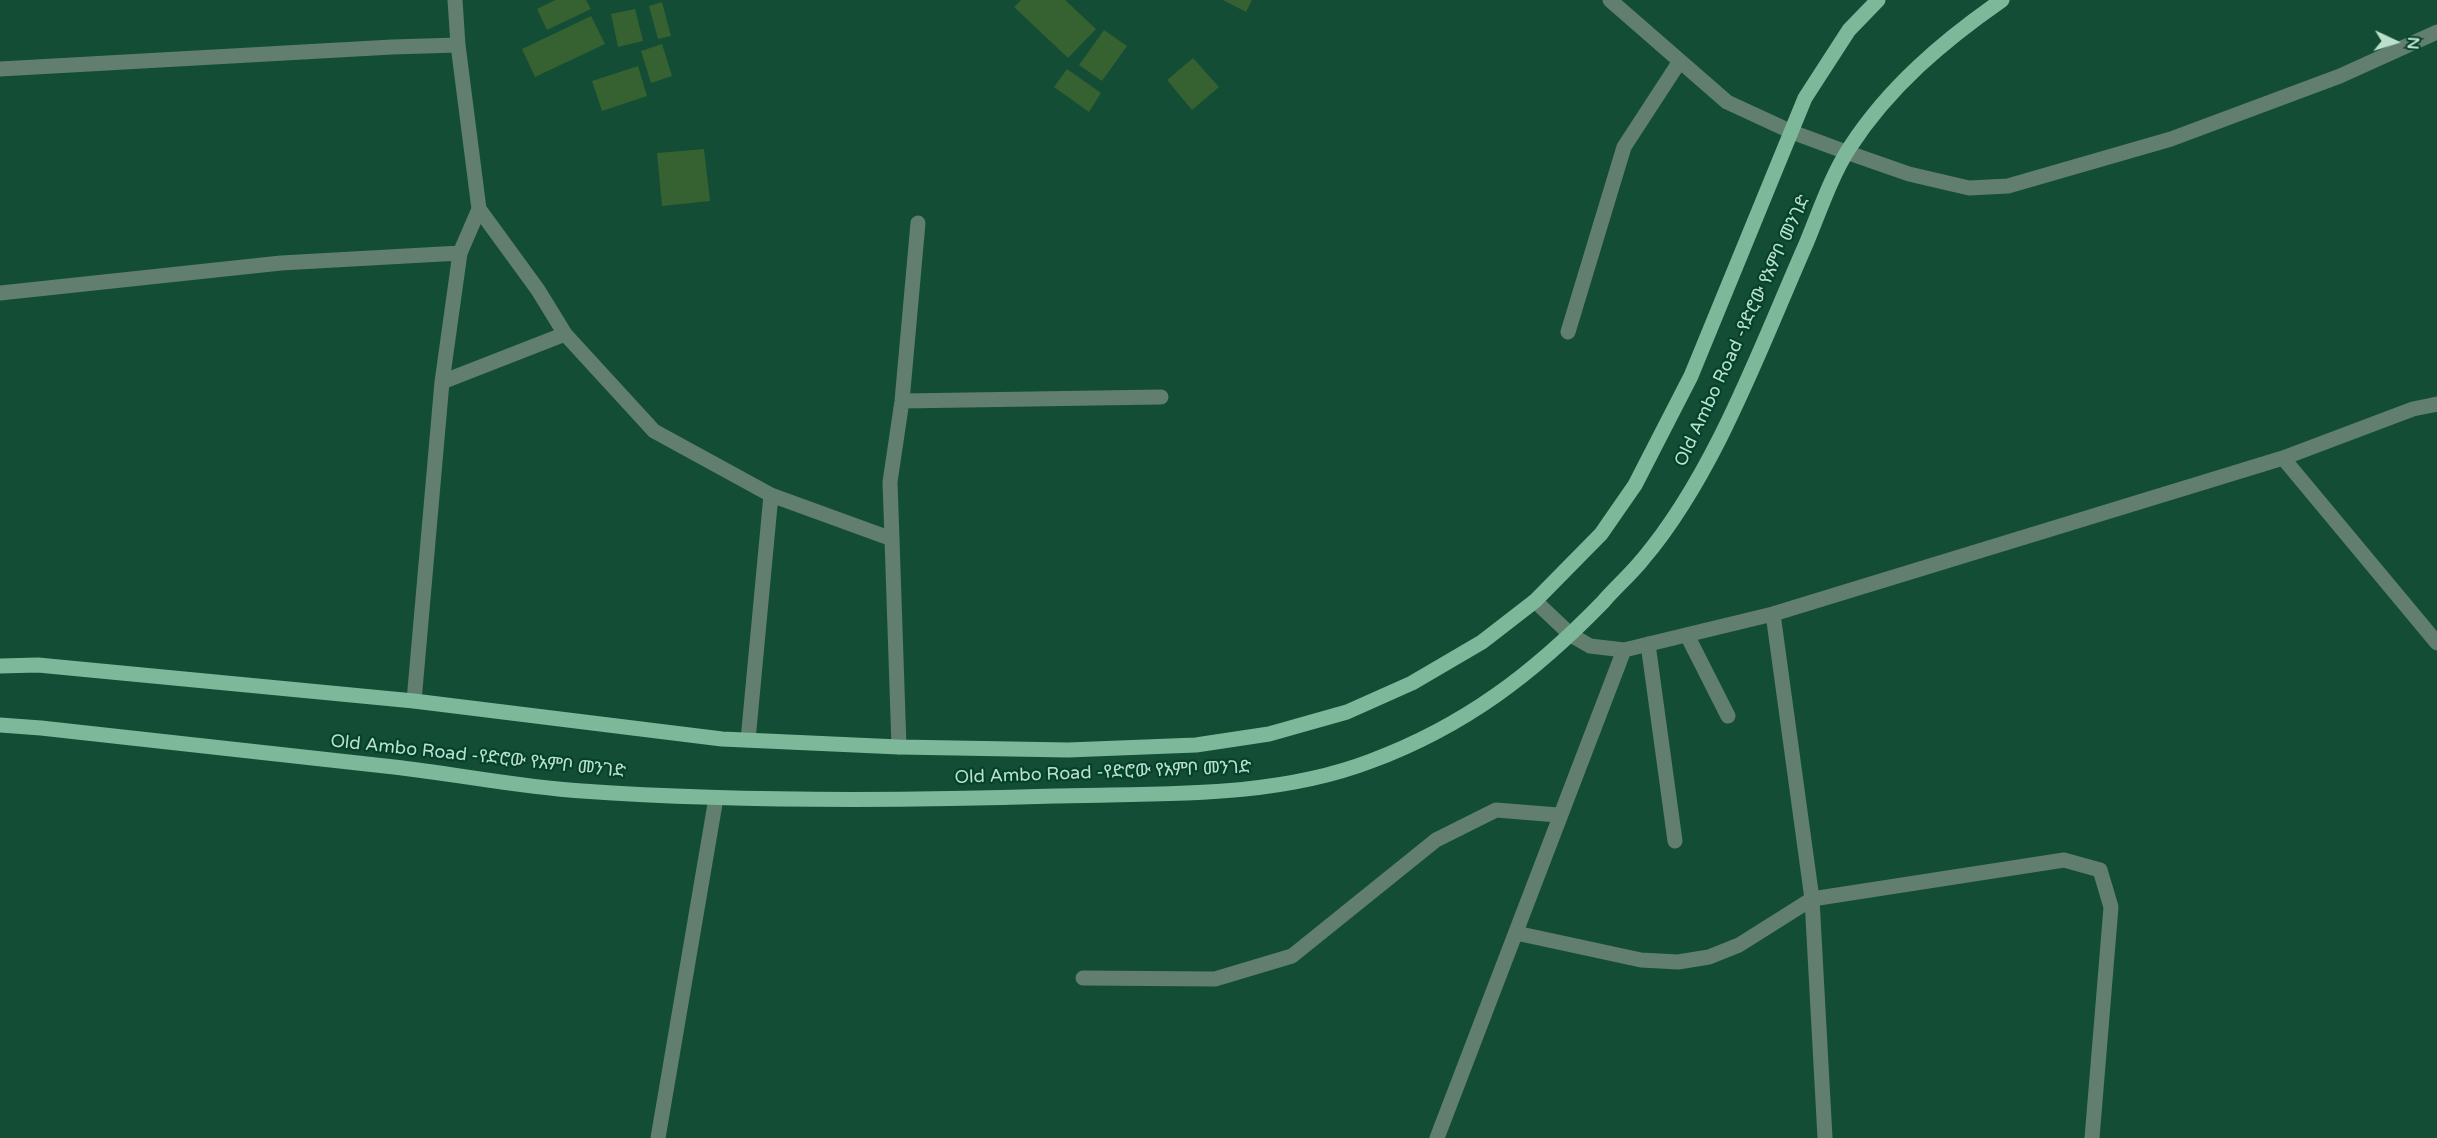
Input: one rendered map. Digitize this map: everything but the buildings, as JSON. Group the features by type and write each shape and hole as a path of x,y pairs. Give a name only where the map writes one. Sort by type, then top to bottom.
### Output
{"main road":[{"name":"Old Ambo Road -የድሮው የአምቦ መንገድ","path":"0,666 38,665 414,701 710,737 899,747 1068,750 1196,745 1269,734 1347,712 1412,683 1482,642 1535,601 1601,534 1635,485 1691,376 1804,98 1849,30 1878,0"},
{"name":"Old Ambo Road -የድሮው የአምቦ መንገድ","path":"0,725 396,767 576,791 716,798 912,800 1207,791 1291,783 1365,764 1427,738 1477,710 1529,673 1571,635 1643,559 1681,508 1743,387 1846,152 1886,98 1901,83 1932,53 2002,0"}],"street":[{"path":"455,0 458,45 479,209 538,290 566,334 654,431 771,495 892,539"},
{"path":"1610,0 1727,102 1792,132 1846,152 1909,174 1969,188 2008,186 2170,139 2340,76 2437,32"},
{"path":"0,69 392,46 458,45"},
{"path":"1568,332 1624,147 1680,61"},
{"path":"414,701 442,381 460,253 479,209"},
{"path":"899,747 890,482 902,401 918,223"},
{"path":"0,293 281,263 460,253"},
{"path":"442,381 566,334"},
{"path":"902,401 1161,397"},
{"path":"1535,601 1571,635 1590,646 1624,650 1773,614 2283,458 2413,409 2437,404"},
{"path":"2283,458 2437,643"},
{"path":"748,740 771,495"},
{"path":"1773,614 1812,899 1825,1138"},
{"path":"1687,635 1728,717"},
{"path":"1648,644 1675,841"},
{"path":"1437,1138 1516,933 1558,815 1624,650"},
{"path":"657,1138 716,798"},
{"path":"1083,978 1215,979 1292,956 1436,840 1496,810 1558,815"},
{"path":"1516,933 1641,960 1678,962 1709,957 1739,945 1812,899 2064,860 2100,870 2111,907 2092,1138"}]}
